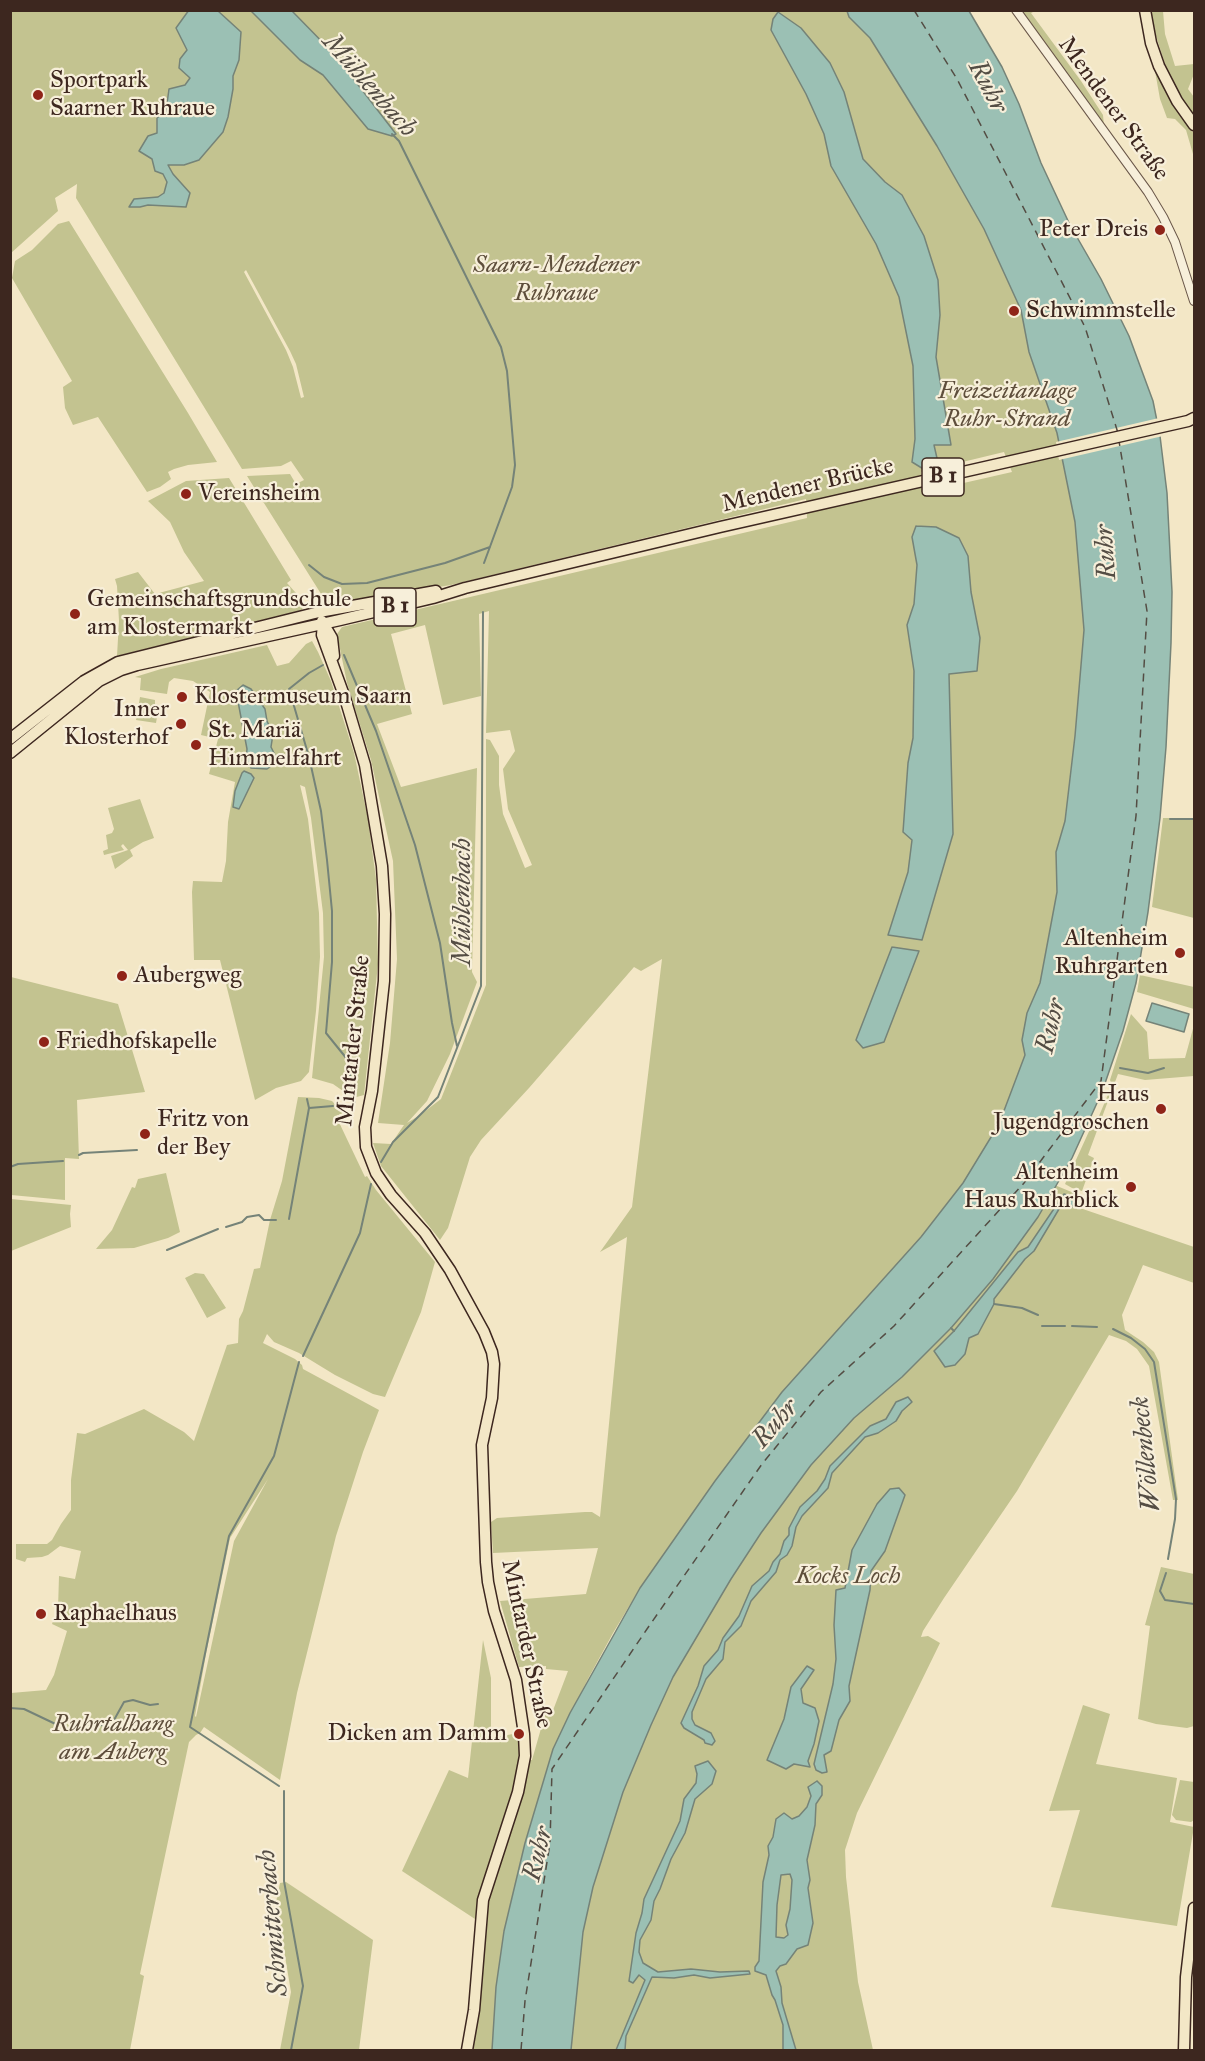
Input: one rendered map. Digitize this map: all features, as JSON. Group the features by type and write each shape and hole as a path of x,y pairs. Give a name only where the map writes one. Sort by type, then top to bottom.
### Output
{"main road":[{"path":"1145,10 1151,43 1159,66 1177,101 1194,125"},
{"name":"Mendener Brücke","path":"323,624 433,598 465,588 1190,421"},
{"name":"Mendener Brücke","path":"319,612 428,592 465,588"},
{"name":"Mintarder Straße","path":"319,612 332,638 337,673 365,765 382,866 385,914 384,981 377,1050 365,1127 366,1147 376,1173 425,1233 450,1270 484,1332 494,1364 492,1398 482,1445 486,1562 494,1611 516,1680 525,1756 518,1792 483,1900 474,2010 467,2050"},
{"name":"B 1","path":"10,753 84,681 118,662 319,612"},
{"name":"B 1","path":"10,739 43,720 99,681 121,670 323,624"},
{"path":"1184,2050 1186,1977 1194,1908"}],"street":[{"name":"Mendener Straße","path":"1016,10 1148,192 1175,242 1194,301"}],"green space":[{"name":"Saarn-Mendener Ruhraue","path":"11,11 847,11 849,17 870,38 937,146 984,229 1021,310 1029,352 1057,433 1063,460 1121,447 1018,1170 1074,1193 1073,1199 1077,1207 1194,1247 1194,1283 1143,1265 1122,1315 1125,1330 1154,1352 1159,1362 1178,1500 1173,1500 1149,1366 1137,1349 1126,1341 1109,1335 1017,1491 923,1631 921,1637 928,1636 940,1643 857,1813 845,1850 846,1877 858,1982 873,2050 531,2050 656,1566 613,1633 553,1749 525,1843 504,1931 496,1987 492,2050 470,2050 484,1916 526,1760 532,1760 546,1711 552,1713 568,1671 546,1669 546,1666 519,1667 500,1601 586,1594 598,1548 493,1553 491,1522 497,1518 585,1512 592,1512 600,1517 627,1237 600,1252 632,1207 662,959 641,971 634,967 481,1140 470,1157 448,1228 440,1240 381,1166 373,1143 391,1144 404,1125 378,1123 390,1043 397,959 393,861 371,760 347,683 337,634 342,627 807,518 806,499 451,585 328,605 247,476 290,474 296,484 304,480 291,461 281,466 242,469 76,198 77,184 55,198 58,211 11,253","holes":["246,270 296,364 304,397 301,398 286,350 244,272","1004,452 1012,472 924,492 921,472","489,611 486,733 510,730 515,751 503,769 508,809 532,865 525,868 503,814 499,785 499,756 490,740 486,739 486,985 441,1099 407,1123 427,1101 450,1054 477,982 472,972 477,768 401,787 377,724 412,714 391,634 425,625 443,705 481,696 479,614"]},
{"path":"1020,11 1035,11 1031,13 1103,115 1104,126"},
{"path":"1151,11 1163,11 1165,34 1175,66 1194,64 1194,74 1188,89 1194,97 1194,117 1168,73"},
{"path":"1155,71 1194,134 1194,155 1186,130 1175,119 1167,118 1160,99"},
{"path":"69,221 217,462 174,469 168,472 171,479 147,492 98,417 73,425 65,408 63,387 72,381 12,278 15,261 32,250 58,224"},
{"path":"229,478 291,580 287,583 304,602 302,610 117,656 119,621 115,579 138,572 155,594 204,581 184,552 170,522 148,501 186,481"},
{"path":"312,641 331,681 354,753 368,819 376,879 378,964 364,1095 353,1098 333,1084 312,1078 324,957 323,913 311,818 305,787 300,785 308,819 319,913 320,957 309,1072 301,1081 276,1088 255,1100 220,960 194,960 193,881 222,882 235,782 209,774 218,739 201,735 210,692 193,681 174,678 169,682 167,694 140,690 141,678 135,677 267,645 277,666 289,663 306,644"},
{"path":"140,697 155,700 155,704 159,705 156,723 136,720"},
{"path":"140,799 154,838 130,850 133,856 115,869 111,856 128,850 123,844 121,846 124,850 104,855 103,851 108,849 106,835 112,833 114,829 108,808"},
{"path":"1163,818 1194,818 1194,918 1152,907"},
{"path":"1140,975 1194,987 1194,1009 1137,992"},
{"path":"11,977 118,1004 145,1092 77,1100 79,1159 65,1158 65,1200 11,1195"},
{"path":"1131,1014 1147,1032 1149,1059 1185,1058 1194,1025 1194,1076 1145,1080 1118,1074 1088,1155 1094,1158 1082,1191 1072,1188 1065,1184 1112,1085 1110,1080"},
{"name":"Ruhrtalhang am Auberg","path":"298,1097 332,1101 343,1113 336,1116 365,1177 367,1176 435,1262 421,1312 385,1397 373,1394 335,1375 299,1353 274,1342 267,1334 263,1343 295,1359 303,1369 379,1410 336,1536 297,1693 280,1780 204,1727 189,1742 140,1974 144,1976 130,2050 11,2050 11,1693 46,1690 54,1675 67,1631 52,1624 58,1609 59,1576 75,1579 81,1551 60,1546 48,1555 27,1558 25,1562 16,1559 16,1544 47,1544 71,1510 71,1480 77,1433 85,1434 144,1409 184,1432 194,1441 227,1345 238,1343 239,1319 254,1269 260,1268 270,1220 282,1181","holes":["268,1479 234,1541 196,1717 206,1654 230,1538"]},
{"path":"166,1173 180,1232 134,1248 96,1249 112,1230 138,1179"},
{"path":"11,1199 71,1205 71,1227 11,1251"},
{"path":"195,1273 204,1274 226,1308 207,1318 185,1278"},
{"path":"1161,1567 1194,1574 1194,1726 1187,1728 1138,1719 1150,1626 1145,1625"},
{"path":"483,1640 491,1678 491,1738 513,1734 521,1739 522,1748 516,1792 486,1876 475,1919 402,1871 449,1770 468,1778"},
{"path":"1083,1705 1110,1714 1096,1764 1177,1778 1170,1822 1194,1827 1177,1926 1051,1907 1080,1810 1049,1811"},
{"path":"1180,1780 1194,1782 1194,1820 1191,1822 1176,1820 1172,1815"},
{"path":"286,1882 373,1940 359,2050 280,2050 291,1992 276,1902 280,1883"}],"water":[{"path":"189,10 218,11 241,32 239,60 233,76 228,117 223,132 199,160 184,165 168,165 190,193 186,207 148,205 129,207 134,199 158,197 164,193 167,182 163,174 155,171 152,159 139,151 148,136 157,133 157,118 166,111 169,89 185,85 190,78 179,68 180,59 187,50 176,28"},
{"path":"251,11 292,11 335,55 396,134 392,136 368,129 323,75 300,60"},
{"name":"Ruhr","path":"847,11 969,11 1002,67 1019,104 1041,163 1070,225 1101,279 1129,336 1153,401 1167,493 1172,592 1171,643 1160,818 1136,983 1123,1031 1102,1092 1072,1158 1038,1217 993,1279 951,1328 902,1377 854,1418 811,1465 761,1533 731,1579 673,1677 623,1792 593,1887 583,1932 571,2050 492,2050 496,1987 504,1931 525,1843 553,1749 570,1713 640,1588 715,1481 782,1392 921,1237 963,1183 999,1124 1025,1055 1022,1040 1027,1013 1040,983 1057,892 1056,852 1065,821 1084,630 1075,522 1057,433 1029,352 1021,310 984,229 937,146 870,38 849,17"},
{"path":"778,12 801,28 830,63 844,92 863,159 885,182 902,195 924,236 938,280 940,315 936,357 951,445 934,445 939,467 925,470 912,462 915,439 913,366 899,297 876,244 831,166 824,134 806,94 771,30 773,19"},
{"path":"916,526 936,527 959,538 968,556 971,592 980,638 977,671 949,674 953,834 922,940 888,935 908,872 912,840 903,832 908,763 913,738 914,671 907,625 914,604 917,565 912,537"},
{"path":"243,685 251,689 265,709 273,734 271,747 275,755 267,769 251,768 246,760 247,749 236,691"},
{"path":"244,771 254,778 239,809 233,807 235,791"},
{"path":"892,947 919,951 884,1042 863,1048 856,1040"},
{"path":"1152,1003 1189,1014 1184,1032 1146,1021"},
{"path":"1064,1194 1070,1196 1075,1203 1072,1207 1068,1203 1062,1204 1034,1251 994,1299 994,1304 978,1334 969,1338 965,1354 955,1365 945,1367 934,1351 954,1331 1018,1252 1028,1247"},
{"path":"908,1397 912,1402 902,1411 896,1421 878,1433 865,1437 832,1473 828,1488 802,1516 787,1555 780,1560 776,1572 751,1601 741,1626 725,1642 723,1659 706,1679 692,1712 695,1725 711,1733 715,1741 712,1745 705,1743 704,1740 684,1728 681,1723 698,1686 704,1666 718,1650 723,1638 739,1616 752,1586 769,1571 780,1554 784,1541 789,1535 789,1528 800,1507 817,1491 830,1466 870,1426 886,1419 896,1402"},
{"path":"899,1488 905,1495 885,1551 871,1571 870,1590 849,1686 850,1701 839,1720 831,1751 824,1755 827,1772 822,1773 816,1770 814,1764 833,1684 836,1659 834,1625 836,1590 845,1588 852,1550 877,1504 890,1489"},
{"path":"807,1666 814,1670 801,1689 803,1703 815,1708 819,1721 808,1761 810,1767 794,1764 786,1769 767,1760 784,1719 791,1687"},
{"path":"708,1761 716,1771 712,1784 695,1799 685,1833 671,1859 654,1901 651,1920 640,1940 639,1952 643,1963 658,1972 691,1969 720,1972 749,1971 750,1974 710,1978 694,1975 674,1978 652,1977 626,2036 625,2050 616,2050 645,1980 639,1975 633,1983 629,1981 644,1899 680,1821 684,1799 696,1783 695,1766"},
{"path":"817,1781 822,1786 822,1795 816,1804 815,1825 807,1860 813,1923 808,1945 797,1949 786,1964 780,1966 776,1971 781,1987 782,2003 796,2050 783,2050 783,2025 775,2000 766,1975 755,1971 759,1961 763,1882 769,1855 768,1846 773,1837 776,1819 784,1813 792,1819 799,1816 807,1807 811,1796 808,1787","holes":["790,1874 792,1880 790,1909 786,1925 788,1935 784,1938 776,1937 781,1875"]}],"pier":[{"path":"1159,418 1163,436 1059,460 1056,442"}],"waterway":[{"name":"Mühlenbach","path":"392,134 399,141 501,347 507,371 515,465 512,487 484,563"},
{"path":"309,565 324,577 342,584 367,583 445,563 490,547"},
{"name":"Mühlenbach","path":"381,1162 393,1142 438,1097 481,986 483,612"},
{"path":"344,655 376,731 415,845 440,943 457,1046"},
{"path":"323,665 289,689 309,757 321,811 327,860 332,911 332,962 326,1033 347,1059 355,1102"},
{"path":"1170,819 1194,819"},
{"path":"1120,1068 1148,1073 1164,1068"},
{"name":"Mühlenbach","path":"307,1099 309,1108"},
{"path":"289,1219 309,1108 333,1106"},
{"name":"Mühlenbach","path":"79,1155 137,1150"},
{"name":"Mühlenbach","path":"10,1167 18,1164 63,1161"},
{"name":"Mühlenbach","path":"303,1356 360,1233 371,1184"},
{"path":"226,1227 242,1222 247,1217 259,1215 264,1220 276,1220"},
{"path":"167,1250 218,1229"},
{"name":"Wöllenbeck","path":"994,1304 1022,1308 1038,1315"},
{"name":"Wöllenbeck","path":"1042,1326 1065,1326"},
{"name":"Wöllenbeck","path":"1072,1326 1097,1327"},
{"path":"951,1328 954,1331"},
{"name":"Wöllenbeck","path":"1113,1329 1131,1338 1145,1349 1154,1362 1176,1499 1168,1559"},
{"name":"Schmitterbach","path":"279,1786 190,1727 229,1536 274,1456 299,1362"},
{"name":"Wöllenbeck","path":"1166,1573 1160,1591 1165,1600 1194,1604"},
{"path":"10,1708 24,1709 66,1729 89,1730 114,1720 124,1702 133,1700 150,1705 158,1704"},
{"name":"Schmitterbach","path":"284,1791 284,1881 303,1986 291,2050"}],"ferry route":[{"path":"914,10 957,79 1085,327 1118,433"},
{"path":"521,2050 525,2001 550,1843 552,1769 762,1464 821,1392 894,1326 1024,1183 1101,1081 1136,816 1147,611 1119,441"}],"place":[{"name":"Sportpark Saarner Ruhraue","path":"38,95"},
{"name":"Peter Dreis","path":"1160,230"},
{"name":"Schwimmstelle","path":"1014,311"},
{"name":"Vereinsheim","path":"186,494"},
{"name":"Gemeinschaftsgrundschule am Klostermarkt","path":"75,614"},
{"name":"Klostermuseum Saarn","path":"182,697"},
{"name":"Inner Klosterhof","path":"181,724"},
{"name":"St. Mariä Himmelfahrt","path":"196,745"},
{"name":"Altenheim Ruhrgarten","path":"1180,953"},
{"name":"Aubergweg","path":"122,976"},
{"name":"Friedhofskapelle","path":"44,1042"},
{"name":"Haus Jugendgroschen","path":"1161,1109"},
{"name":"Fritz von der Bey","path":"145,1134"},
{"name":"Altenheim Haus Ruhrblick","path":"1131,1187"},
{"name":"Raphaelhaus","path":"41,1614"},
{"name":"Dicken am Damm","path":"519,1734"}],"park label":[{"name":"Freizeitanlage Ruhr-Strand","path":"1007,406"},
{"name":"Kocks Loch","path":"848,1577"}]}
